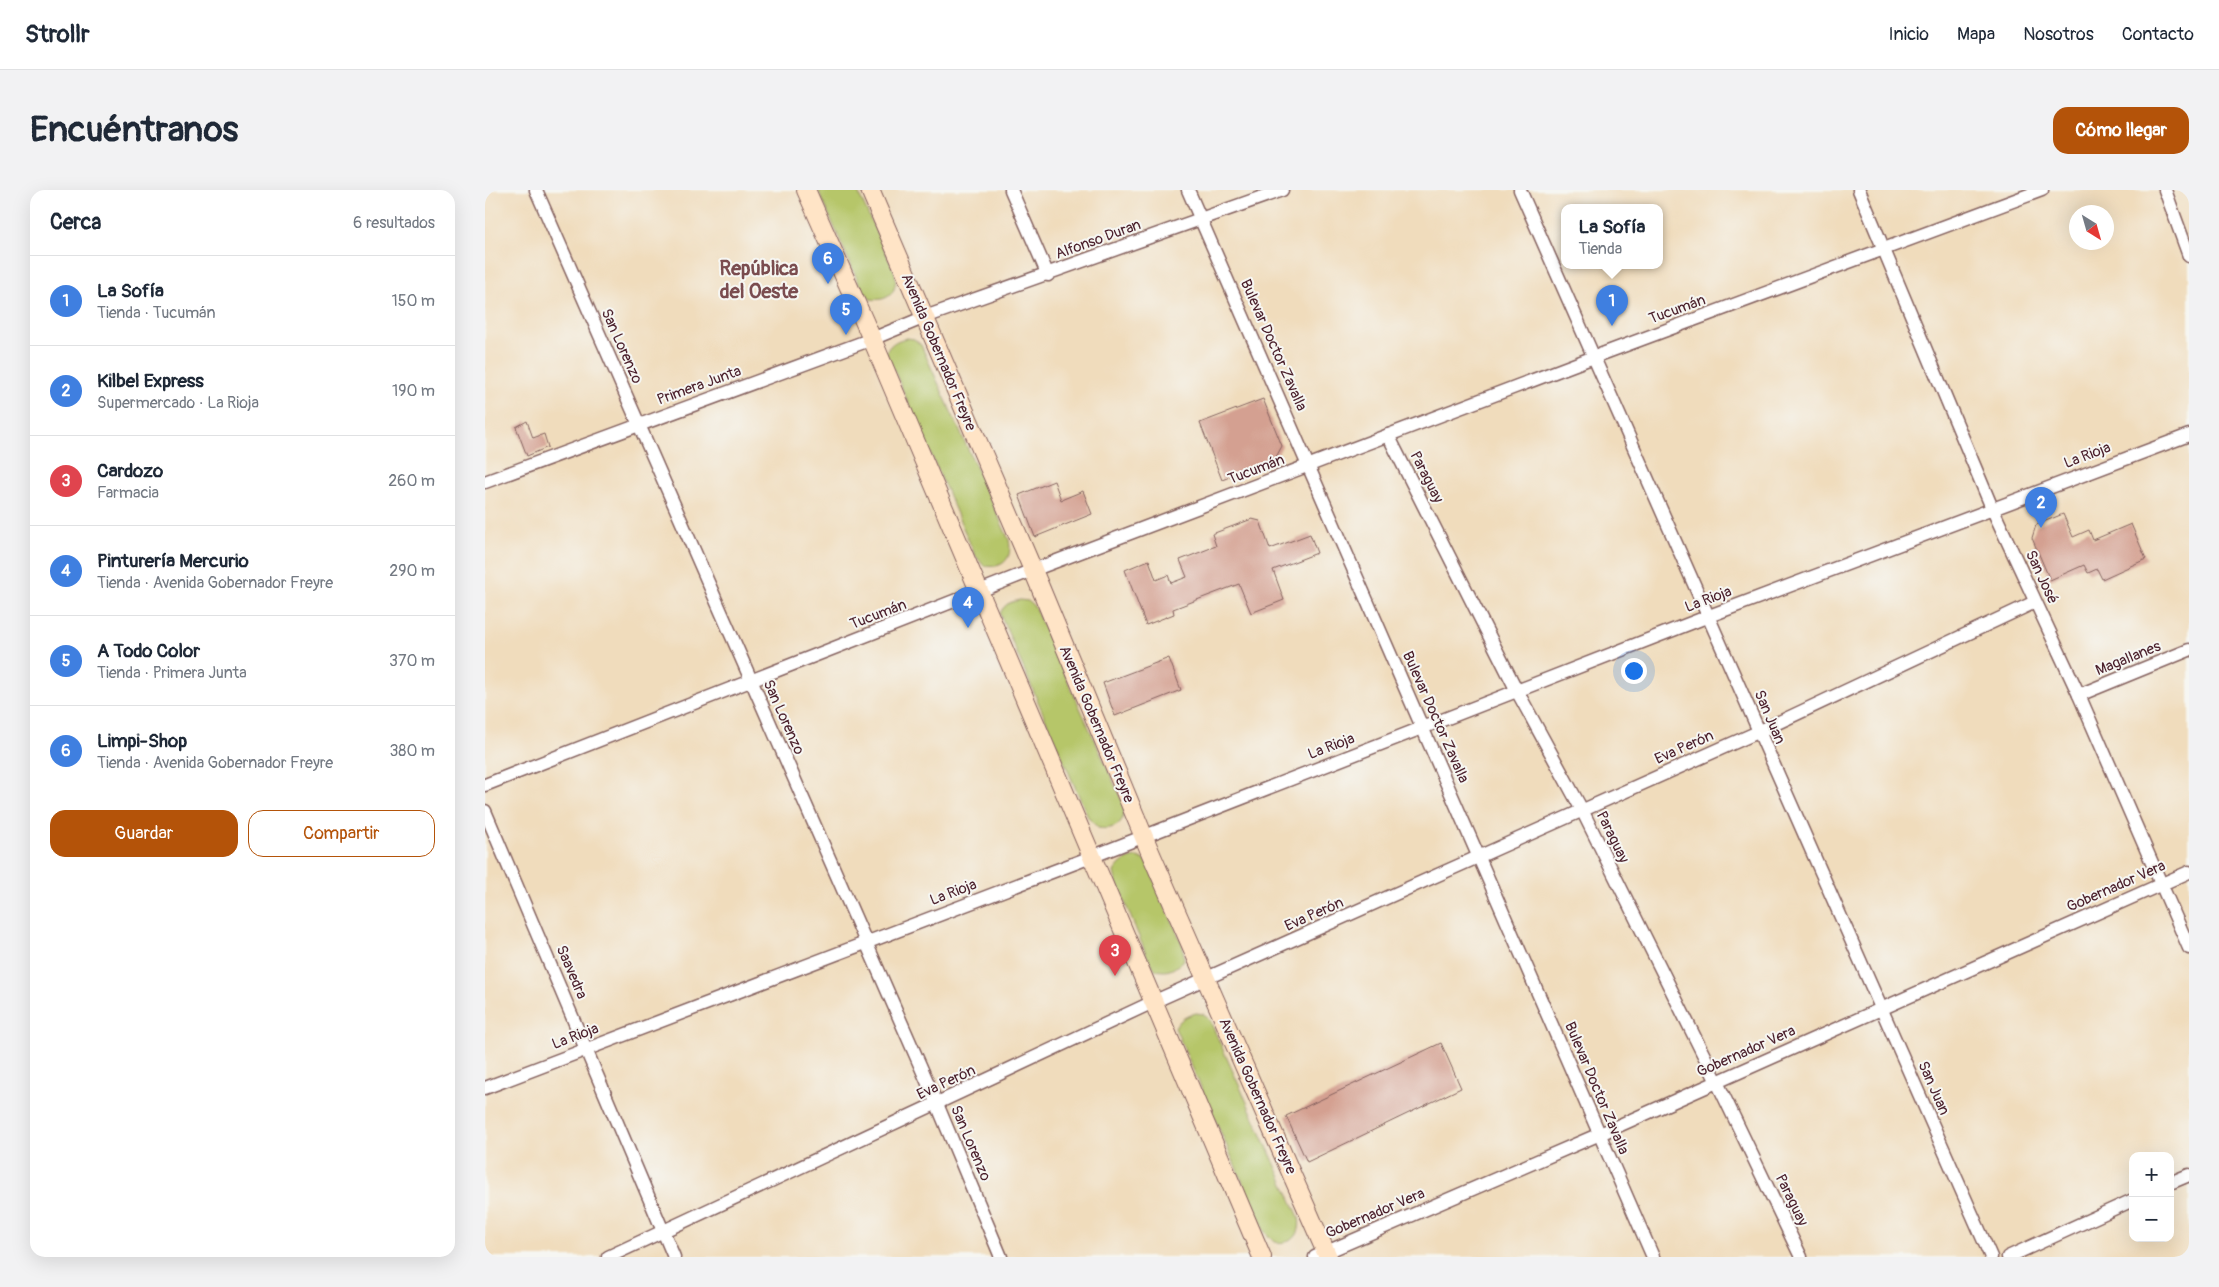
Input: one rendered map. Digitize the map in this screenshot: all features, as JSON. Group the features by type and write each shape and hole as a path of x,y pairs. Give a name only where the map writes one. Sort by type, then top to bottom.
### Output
{"main road":[{"path":"806,190 872,339 1262,1257"},
{"name":"Avenida Gobernador Freyre","path":"870,190 1323,1255"}],"street":[{"name":"San Lorenzo","path":"536,190 937,1104 1001,1257"},
{"path":"1011,190 1048,275"},
{"name":"Bulevar Doctor Zavalla","path":"1187,190 1653,1257"},
{"name":"Alfonso Duran","path":"925,317 1048,275 1282,190"},
{"name":"San Juan","path":"1520,190 1991,1257"},
{"name":"San José","path":"1859,190 1885,248 1992,508 2079,695 2189,948"},
{"name":"Tucumán","path":"485,785 979,593 1033,570 1593,357 2042,190"},
{"path":"2165,190 2189,256"},
{"name":"Primera Junta","path":"485,482 872,339 925,317"},
{"name":"Paraguay","path":"1388,435 1517,692 1582,810 1717,1082 1801,1257"},
{"name":"La Rioja","path":"485,1088 1091,857 1709,616 2189,435"},
{"name":"Eva Perón","path":"608,1257 1153,1002 1207,980 1758,732 2035,602"},
{"name":"Magallanes","path":"2079,695 2189,650"},
{"name":"Saavedra","path":"485,811 674,1257"},
{"name":"Gobernador Vera","path":"1323,1255 2189,872"},
{"path":"2174,1182 2189,1175"},
{"path":"2008,1257 2129,1202"}],"green space":[{"path":"818,190 857,190 895,273 895,285 891,294 887,297 877,300 870,299 861,288"},
{"path":"907,338 914,339 921,345 1009,540 1008,557 1001,564 991,567 984,566 975,555 886,352 895,342"},
{"path":"1020,600 1028,601 1034,606 1123,803 1122,820 1115,826 1105,829 1098,828 1088,817 1000,614 1008,604"},
{"path":"1138,857 1146,861 1183,946 1184,960 1168,971 1156,970 1149,961 1116,881 1114,872 1121,863 1130,858"},
{"path":"1196,1013 1204,1014 1210,1021 1299,1217 1299,1229 1291,1240 1281,1243 1274,1242 1264,1231 1175,1028 1184,1018"}],"building":[{"path":"1263,399 1282,446 1275,459 1222,480 1200,423"},
{"path":"527,421 533,438 544,434 548,447 527,456 516,427"},
{"path":"1054,481 1061,500 1083,491 1092,514 1035,537 1019,495"},
{"path":"2063,514 2073,537 2089,530 2093,540 2131,524 2146,559 2102,579 2097,569 2088,573 2084,565 2050,580 2032,538 2036,525"},
{"path":"1252,519 1260,521 1270,549 1310,534 1317,553 1273,570 1284,600 1251,613 1239,584 1173,609 1174,614 1146,625 1125,570 1149,560 1156,580 1168,575 1171,583 1187,577 1180,560 1216,546 1212,534"},
{"path":"1169,658 1181,690 1115,716 1103,683"},
{"path":"1441,1043 1461,1088 1307,1162 1286,1116"}],"place":[{"name":"Limpi-Shop","path":"828,284"},
{"name":"La Sofía","path":"1612,326"},
{"name":"A Todo Color","path":"846,335"},
{"name":"Kilbel Express","path":"2041,528"},
{"name":"Pinturería Mercurio","path":"968,628"},
{"name":"Cardozo","path":"1115,976"}],"district":[{"name":"República del Oeste","path":"759,280"}]}
